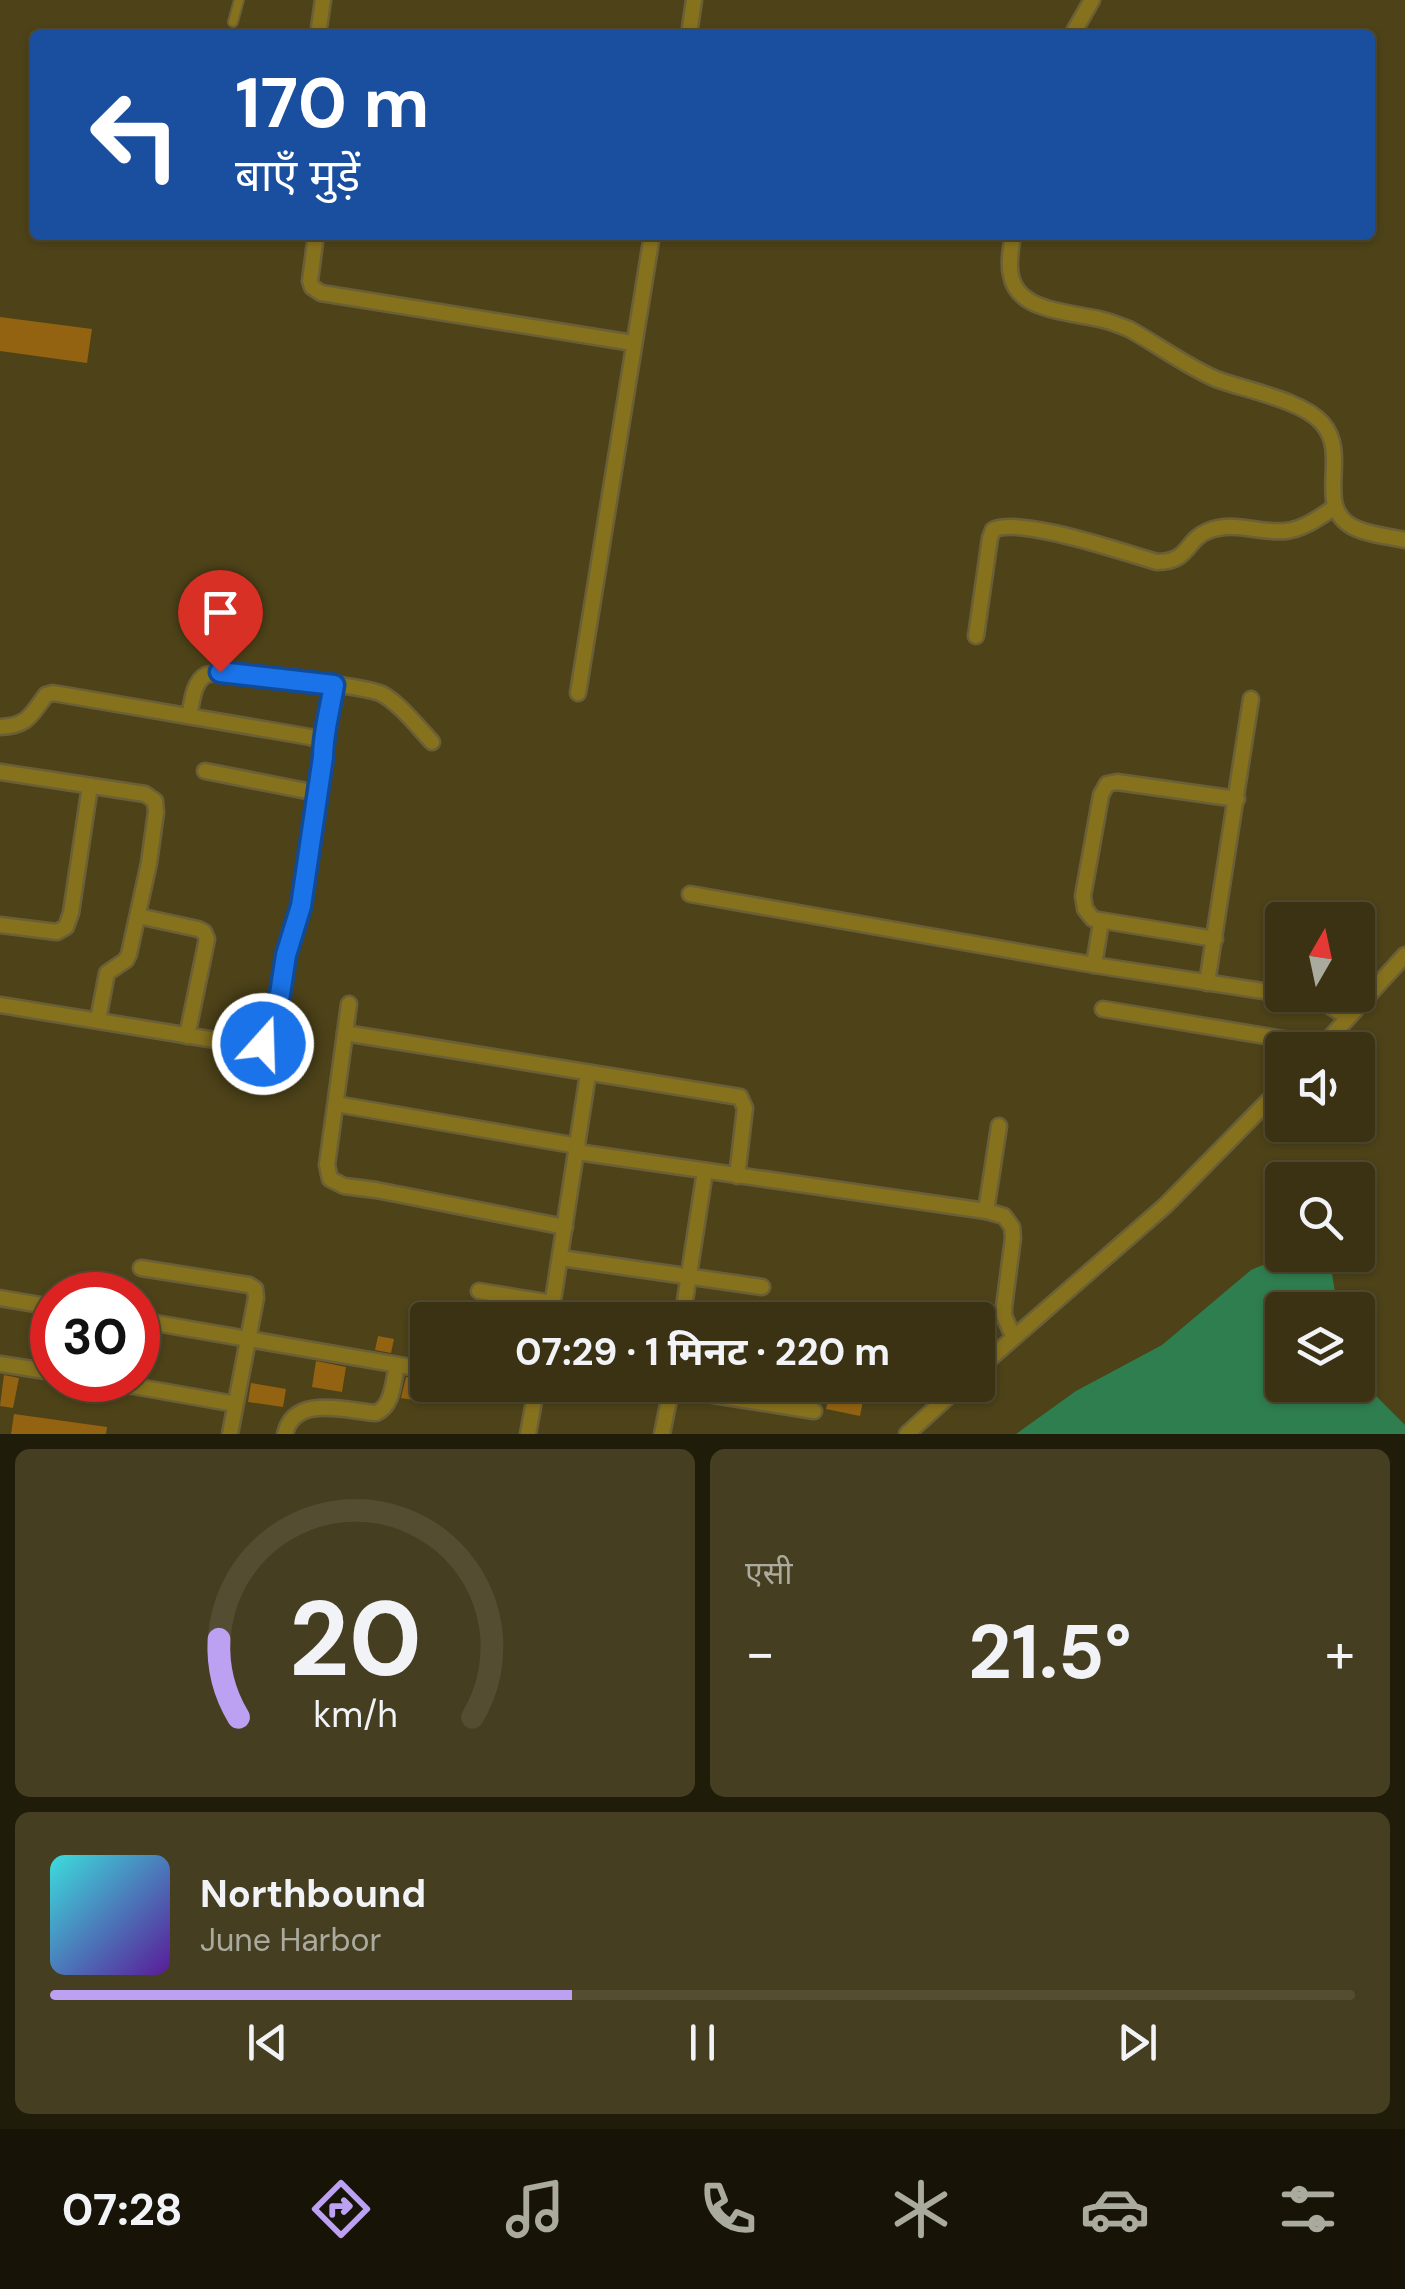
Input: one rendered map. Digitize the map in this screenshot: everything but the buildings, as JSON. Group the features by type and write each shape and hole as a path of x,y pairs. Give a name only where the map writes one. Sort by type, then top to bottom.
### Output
{"street":[{"path":"319,30 323,0"},
{"path":"690,30 694,0"},
{"path":"1075,30 1092,0"},
{"path":"315,240 310,281 320,293 633,343"},
{"path":"578,693 651,240"},
{"path":"1013,240 1010,274 1024,297 1039,305 1129,329 1213,378 1310,413 1323,423 1335,445 1332,494 1342,519 1365,532 1405,540"},
{"path":"976,636 990,538 993,530 1002,526 1047,532 1167,562 1176,560 1208,530 1240,526 1290,531 1334,507"},
{"path":"189,716 197,685 206,675 249,674 368,689 386,696 432,742"},
{"path":"0,1004 258,1046 268,1039 301,906 322,744 334,685"},
{"path":"0,727 19,725 46,694 53,692 310,737 322,744"},
{"path":"1207,982 1251,700"},
{"path":"0,772 144,794 155,801 149,863 138,916 126,960 107,974 98,1020"},
{"path":"205,772 318,794"},
{"path":"1215,939 1093,920 1083,896 1101,795 1107,784 1117,782 1237,798"},
{"path":"0,926 57,932 66,927 90,786"},
{"path":"690,894 1265,992"},
{"path":"138,916 204,932 206,939 186,1036"},
{"path":"1094,965 1101,922"},
{"path":"1335,1032 1405,955"},
{"path":"350,1004 327,1165 330,1179 565,1227"},
{"path":"1103,1010 1265,1035"},
{"path":"1340,1012 1348,1017"},
{"path":"345,1033 740,1097 745,1108 737,1176"},
{"path":"552,1302 588,1074"},
{"path":"336,1104 705,1171 1004,1216 1012,1228 1013,1252 1004,1316 1013,1336"},
{"path":"995,1353 1166,1205 1265,1104"},
{"path":"986,1211 999,1126"},
{"path":"685,1302 705,1171"},
{"path":"561,1258 762,1287"},
{"path":"142,1268 252,1287 256,1298 230,1434"},
{"path":"479,1292 545,1302"},
{"path":"0,1298 30,1303"},
{"path":"160,1324 410,1367"},
{"path":"0,1364 30,1369"},
{"path":"285,1434 288,1422 302,1410 382,1412 389,1402 397,1365"},
{"path":"160,1391 235,1404"},
{"path":"528,1434 535,1402"},
{"path":"662,1434 669,1402"},
{"path":"761,1402 814,1411"},
{"path":"907,1434 942,1402"}],"lane":[{"path":"233,22 240,0"}],"shaded area":[{"path":"1265,1264 1265,1272 1331,1272 1335,1292 1265,1292 1265,1402 1375,1402 1375,1395 1405,1425 1405,1434 1016,1434 1076,1391 1162,1345 1251,1270"}],"route":[{"path":"220,672 334,685 322,744 301,906 286,955 276,1020 263,1044"}]}
